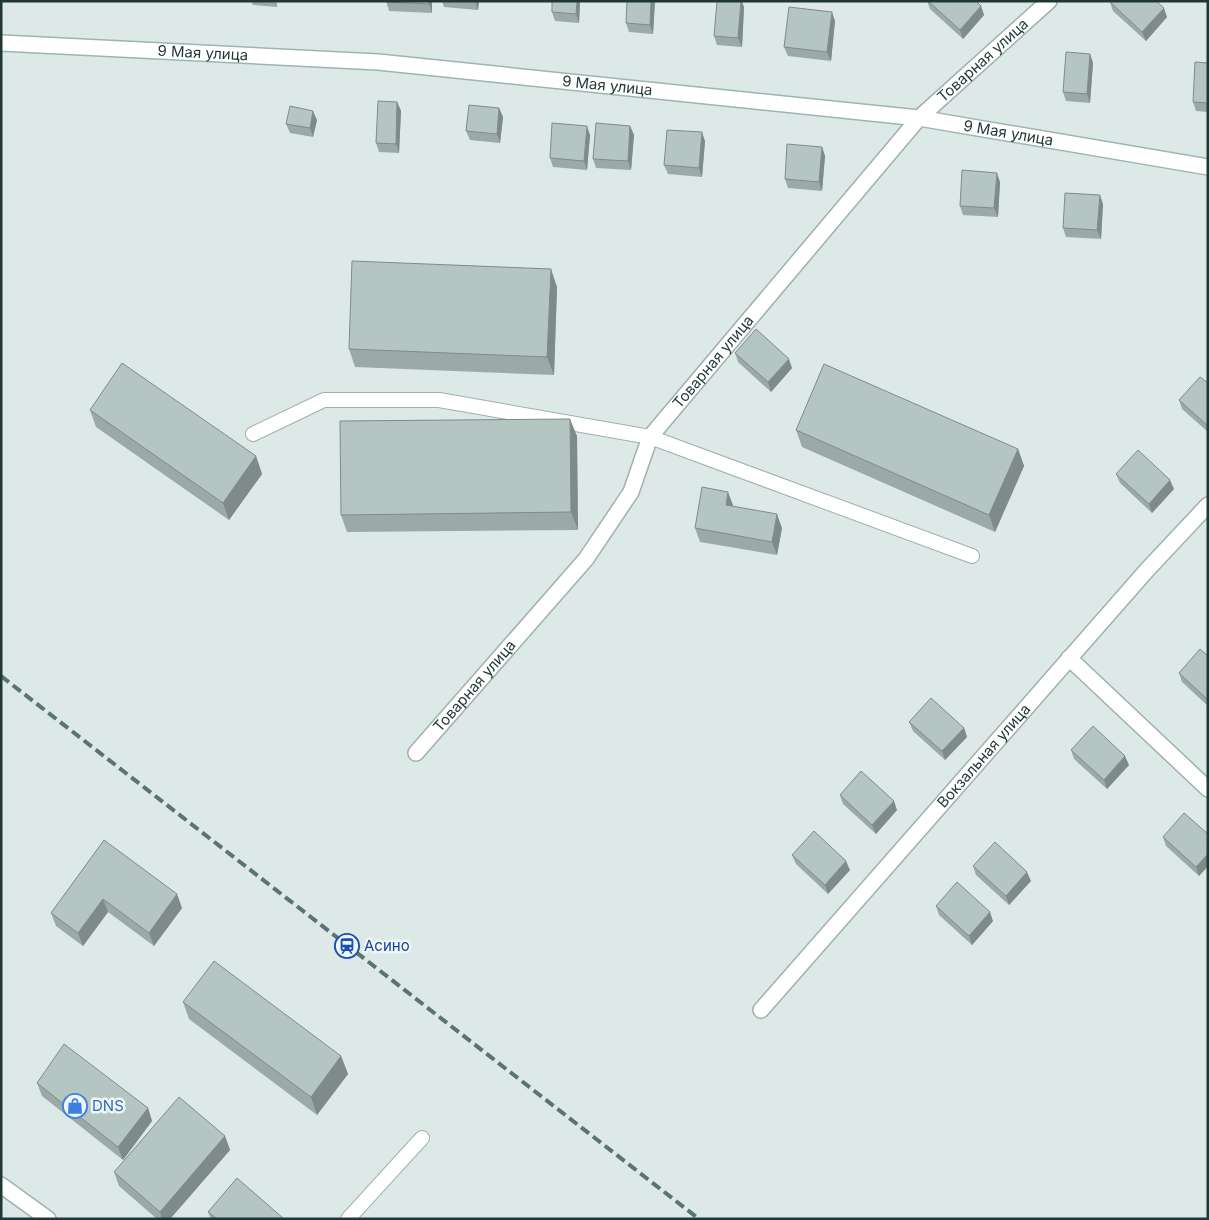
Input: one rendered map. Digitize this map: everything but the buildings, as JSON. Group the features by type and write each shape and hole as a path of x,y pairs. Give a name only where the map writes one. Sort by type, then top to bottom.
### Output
{"street":[{"name":"Товарная улица","path":"416,753 586,559 631,492 650,437 919,118 1049,1"},
{"name":"9 Мая улица","path":"1,43 378,62 919,118 1208,167"},
{"name":"Вокзальная улица","path":"761,1010 1069,658 1208,505"},
{"path":"1069,658 1208,789"},
{"path":"1,1185 48,1219"}],"lane":[{"path":"253,434 324,400 439,400 650,437 972,556"},
{"path":"348,1219 422,1138"}],"railway":[{"path":"1,676 699,1219"}],"place":[{"name":"Асино","path":"347,946"},
{"name":"DNS","path":"75,1106"}]}
